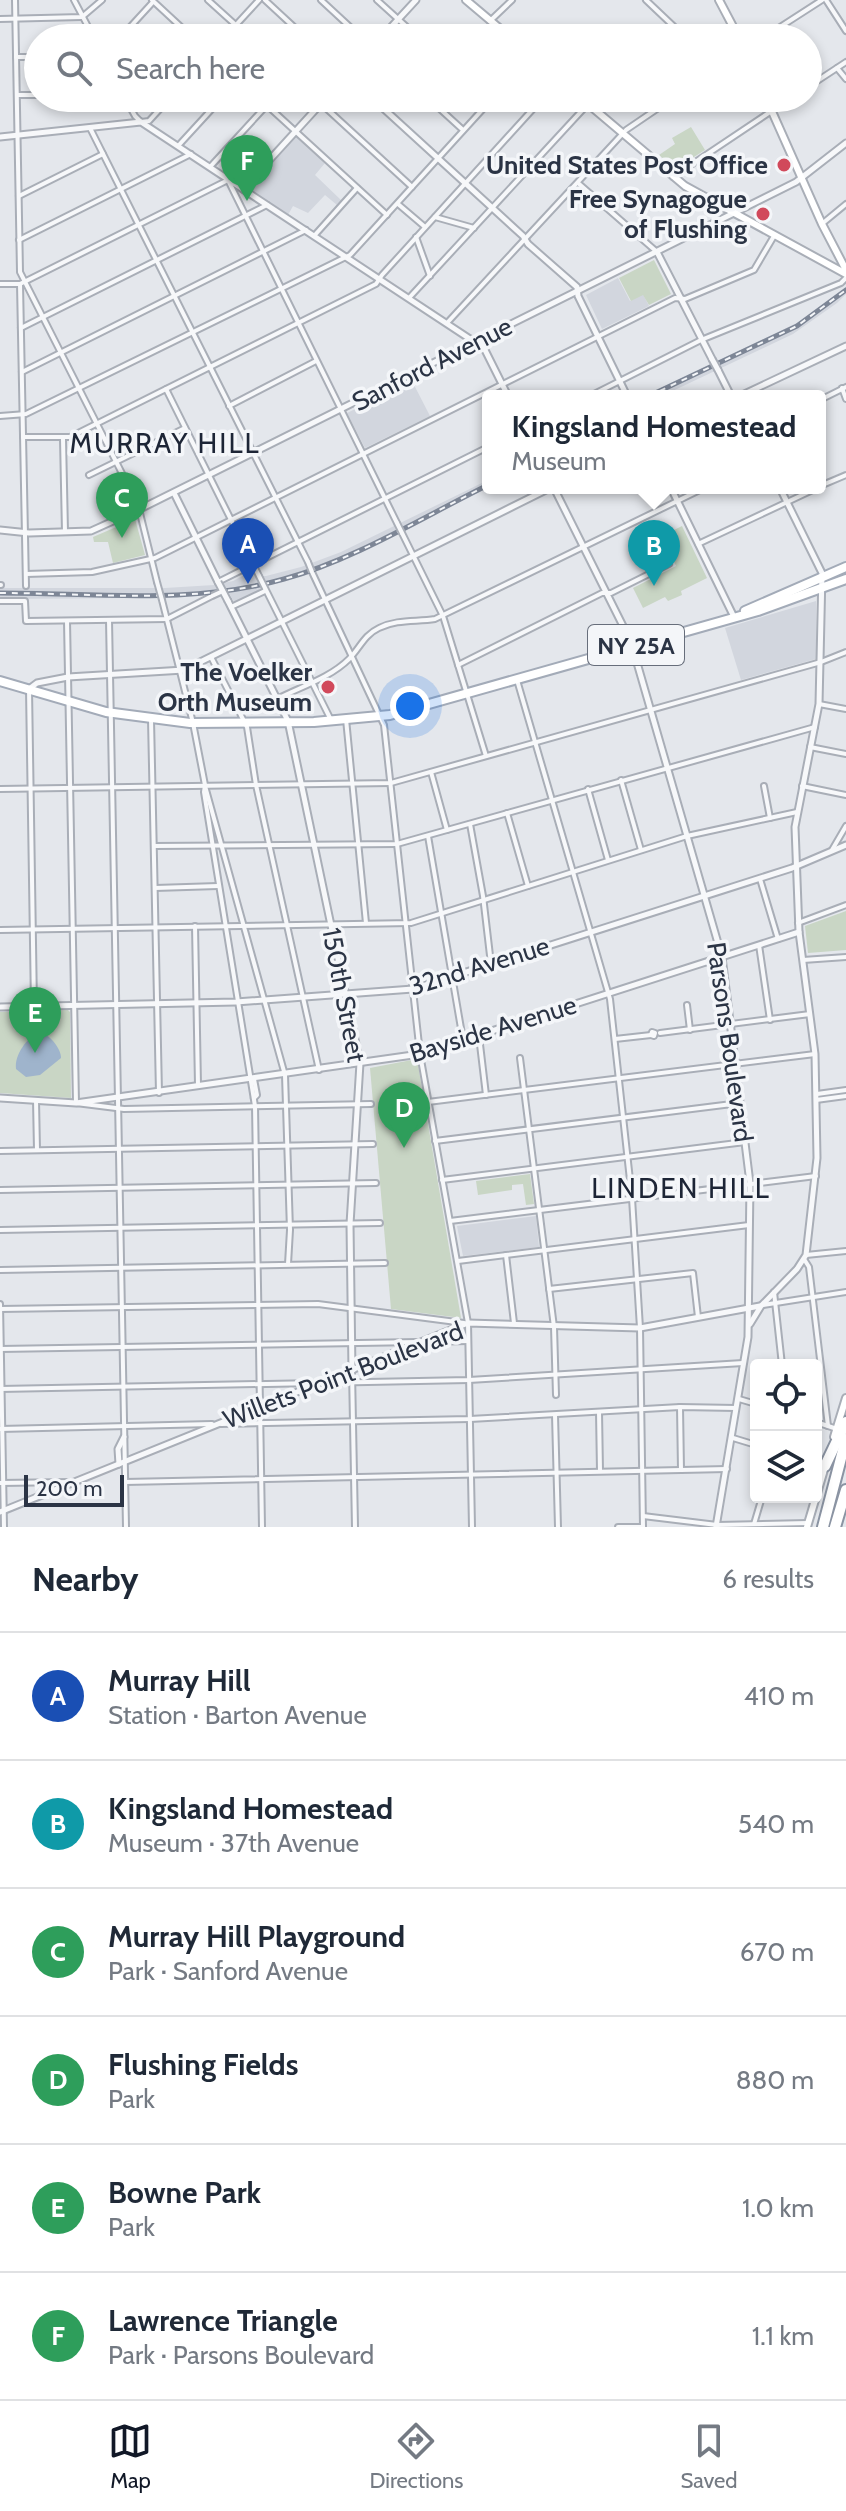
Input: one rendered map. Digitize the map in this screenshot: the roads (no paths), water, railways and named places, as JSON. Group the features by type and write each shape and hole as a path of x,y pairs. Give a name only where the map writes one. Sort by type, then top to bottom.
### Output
{"highway":[{"path":"822,1463 841,1426"},
{"path":"823,1527 846,1439"},
{"path":"835,1527 846,1490"}],"main road":[{"path":"466,0 494,24"},
{"path":"720,0 732,24"},
{"path":"597,112 691,190 846,274"},
{"path":"771,112 822,224 843,257 846,274"},
{"path":"826,577 846,567"},
{"name":"NY 25A","path":"734,617 826,577"},
{"name":"NY 25A","path":"0,681 110,713 193,723 331,721 379,716 758,611 846,579"},
{"path":"841,1426 846,1398"},
{"path":"808,1525 811,1503"}],"street":[{"path":"15,0 20,272 139,509 193,723 205,785 236,1002 257,1095 254,1098 262,1527"},
{"path":"74,0 86,24"},
{"path":"0,19 82,17 102,0"},
{"path":"208,0 235,24"},
{"path":"237,24 262,0 290,24"},
{"path":"321,0 347,24"},
{"path":"377,0 404,24"},
{"path":"394,24 416,0"},
{"path":"490,21 512,0"},
{"path":"646,0 671,24"},
{"path":"785,24 824,0 842,18 846,31"},
{"path":"132,24 153,1 178,24"},
{"path":"16,57 24,57"},
{"path":"822,78 846,62"},
{"path":"837,68 846,79"},
{"path":"17,95 24,95"},
{"path":"133,112 141,122 228,180 482,344 505,390"},
{"path":"0,137 149,121 157,112"},
{"path":"178,146 209,112"},
{"path":"210,167 261,112"},
{"path":"275,112 387,215"},
{"path":"235,197 314,112"},
{"path":"330,112 412,187"},
{"path":"387,112 577,287 624,390"},
{"path":"443,112 463,130"},
{"path":"0,416 23,415 350,255 478,112"},
{"path":"23,437 63,438 376,284 530,112"},
{"path":"409,298 581,112"},
{"path":"447,323 622,134 653,112"},
{"path":"673,177 770,112"},
{"path":"90,128 308,562 384,725 420,1054 468,1323 472,1527"},
{"name":"Sanford Avenue","path":"0,530 25,533 91,531 209,476 734,214 801,179 846,143"},
{"path":"18,196 103,154"},
{"path":"19,240 191,154"},
{"path":"228,180 443,616 486,756"},
{"path":"0,284 23,283 228,180"},
{"path":"578,183 657,252 728,390"},
{"path":"314,236 357,188"},
{"path":"398,204 425,227"},
{"path":"822,224 846,204"},
{"path":"21,328 267,205"},
{"path":"435,217 474,228"},
{"path":"22,372 306,230"},
{"path":"490,390 675,298 685,299 754,270 774,236"},
{"path":"416,237 430,276"},
{"path":"602,390 701,340 841,283 846,274"},
{"path":"23,283 21,328 26,586"},
{"path":"753,390 846,346"},
{"path":"229,406 317,361"},
{"path":"826,397 844,388 846,399"},
{"path":"166,389 331,721"},
{"path":"26,574 92,572 151,558 482,394"},
{"path":"89,475 185,428"},
{"path":"63,438 65,532"},
{"path":"218,582 482,450"},
{"path":"826,484 846,475"},
{"name":"150th Street","path":"174,493 288,722 360,1063 350,1224 355,1527"},
{"path":"34,1006 29,689 37,683 68,677 180,671 540,494"},
{"name":"Parsons Boulevard","path":"555,494 632,646 722,957 750,1183 745,1363 717,1526"},
{"path":"674,494 734,617"},
{"path":"277,699 351,658 364,638 382,627 396,622 443,616 690,494"},
{"path":"783,494 826,577 822,589 819,704 797,812 796,867 798,923 815,1054 816,1097 816,1176 805,1257 809,1267 828,1426"},
{"path":"698,544 804,494"},
{"path":"458,665 602,593 669,564"},
{"path":"230,604 266,589"},
{"path":"0,601 25,601 26,621 167,619 223,591"},
{"path":"109,620 124,1437 118,1449 125,1482 126,1527"},
{"path":"67,621 76,1103 118,1108 371,1104"},
{"path":"0,789 391,783 821,662 846,652"},
{"path":"211,657 244,723 319,1070"},
{"path":"517,679 608,994 615,1039 632,1198 640,1328 643,1516 643,1527 618,1527"},
{"path":"819,704 846,709"},
{"path":"151,718 159,1093"},
{"path":"346,719 366,923"},
{"path":"154,846 397,844 815,727"},
{"path":"810,747 846,754"},
{"path":"431,772 447,830"},
{"path":"621,780 641,850"},
{"path":"205,785 285,1075 290,1225 288,1264"},
{"path":"764,786 770,818"},
{"path":"802,786 846,795"},
{"path":"588,789 608,861"},
{"path":"0,930 406,923 687,836 797,812"},
{"path":"507,813 528,886"},
{"path":"470,824 491,964"},
{"path":"831,852 846,826"},
{"path":"428,836 463,1040"},
{"name":"32nd Avenue","path":"0,1007 266,1001 413,989 760,879 846,845"},
{"path":"760,879 778,939"},
{"path":"155,888 218,886"},
{"path":"798,923 846,905"},
{"path":"195,926 198,1087"},
{"name":"Bayside Avenue","path":"0,1098 76,1103 420,1054 799,932"},
{"path":"759,945 770,1020"},
{"path":"803,960 846,957"},
{"path":"687,1005 690,1030"},
{"path":"660,1033 810,1014"},
{"path":"615,1039 651,1035"},
{"path":"479,1036 486,1095"},
{"path":"428,1102 815,1054"},
{"path":"520,1058 554,1327 556,1395"},
{"path":"816,1097 846,1093"},
{"path":"36,1100 37,1150"},
{"path":"435,1141 740,1103"},
{"path":"442,1180 745,1142"},
{"path":"0,1151 373,1144"},
{"path":"450,1221 816,1176"},
{"path":"0,1190 376,1183"},
{"path":"0,1230 380,1223"},
{"path":"457,1261 749,1225"},
{"path":"748,1326 761,1306 805,1257 846,1251"},
{"path":"506,1255 514,1326"},
{"path":"0,1270 385,1263"},
{"path":"549,1289 693,1273 698,1317"},
{"path":"774,1292 781,1359"},
{"path":"761,1306 846,1292"},
{"path":"4,1527 0,1307 318,1304 468,1323"},
{"name":"Willets Point Boulevard","path":"2,1511 468,1323 640,1328 761,1306"},
{"path":"453,1321 454,1331"},
{"path":"0,1349 468,1341"},
{"path":"399,1342 400,1352"},
{"path":"1,1389 469,1380 745,1363"},
{"path":"293,1383 294,1394"},
{"path":"739,1399 750,1402"},
{"path":"1,1429 470,1419 680,1407 738,1408"},
{"path":"680,1407 681,1470"},
{"path":"599,1412 600,1471"},
{"path":"555,1415 558,1527"},
{"path":"822,1424 841,1426"},
{"path":"188,1425 189,1435"},
{"path":"733,1438 750,1443"},
{"path":"125,1482 727,1469"},
{"path":"47,1482 47,1493"},
{"path":"2,1483 74,1482"},
{"path":"754,1524 760,1503"},
{"path":"643,1516 717,1526 808,1525"}],"water":[{"path":"40,1032 54,1042 61,1058 40,1075 26,1077 16,1069 17,1058 26,1042"}],"railway":[{"path":"662,390 797,326 846,290"},
{"path":"0,593 143,596 249,587 336,561 482,488"}],"place":[{"name":"United States Post Office","path":"784,165"},
{"name":"Lawrence Triangle","path":"247,201"},
{"name":"Free Synagogue of Flushing","path":"763,214"},
{"name":"Murray Hill Playground","path":"122,538"},
{"name":"Murray Hill","path":"248,584"},
{"name":"Kingsland Homestead","path":"654,586"},
{"name":"The Voelker Orth Museum","path":"328,687"},
{"name":"Bowne Park","path":"35,1053"},
{"name":"Flushing Fields","path":"404,1148"}],"district":[{"name":"MURRAY HILL","path":"165,443"},
{"name":"LINDEN HILL","path":"681,1188"}]}
